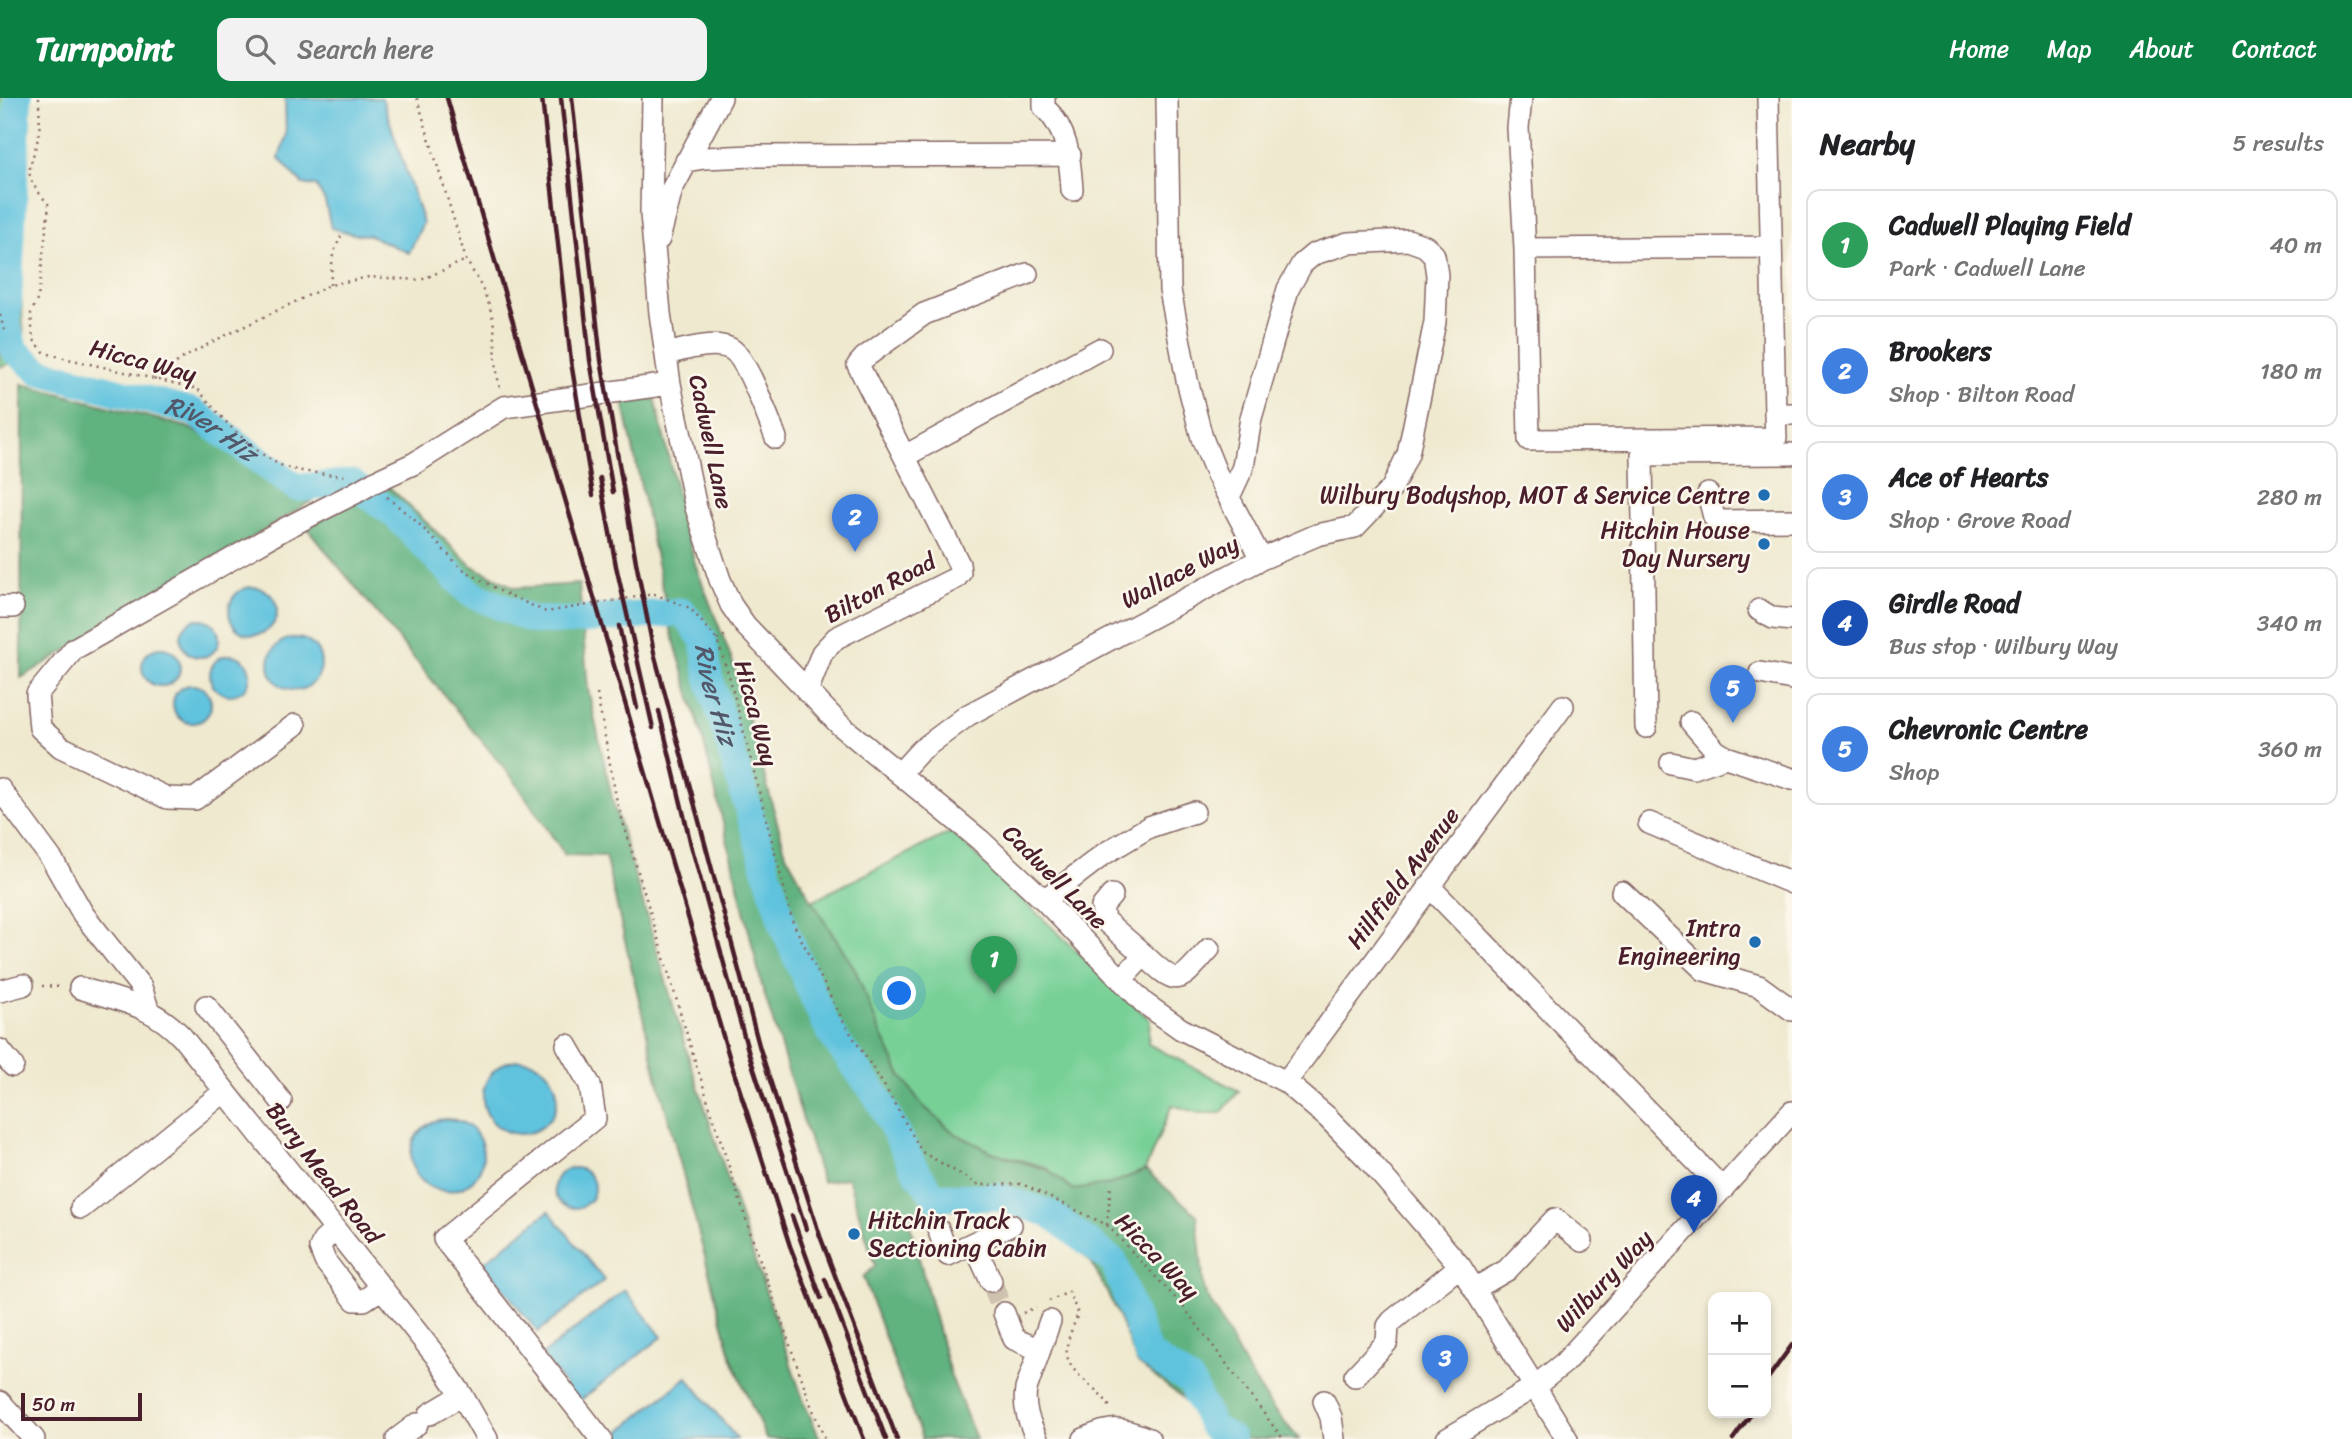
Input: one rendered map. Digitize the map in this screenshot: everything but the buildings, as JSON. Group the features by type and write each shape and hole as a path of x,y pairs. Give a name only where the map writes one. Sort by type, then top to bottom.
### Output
{"street":[{"path":"653,98 651,214 655,267"},
{"path":"655,267 661,225 672,189 721,98"},
{"path":"1044,98 1044,107 1055,118 1070,155 1072,190"},
{"name":"Wallace Way","path":"899,774 920,751 968,715 1261,559 1202,438 1187,380 1170,290 1167,98"},
{"path":"1521,98 1518,128 1525,249 1529,440 1776,438 1784,414 1771,247 1768,98"},
{"path":"687,161 753,156 1070,155"},
{"path":"1229,497 1243,467 1251,418 1288,289 1302,264 1314,254 1348,243 1408,240 1425,246 1434,255 1437,275 1435,322 1408,454 1392,488 1355,527 1317,535 1261,559"},
{"path":"1525,249 1771,247"},
{"name":"Cadwell Lane","path":"655,267 670,384 696,509 720,580 744,625 840,725 980,839 1044,900 1144,1003 1181,1029 1286,1082 1327,1117 1367,1158 1461,1266 1567,1439"},
{"path":"1027,274 910,321 860,361 858,370 905,456 1100,349"},
{"path":"666,354 719,346 730,348 738,354 776,438"},
{"path":"295,725 195,799 167,798 61,747 40,729 37,694 74,649 286,528 352,485 378,487 504,407 670,384"},
{"path":"1646,727 1642,455 1792,454"},
{"name":"Bilton Road","path":"807,692 822,653 836,638 956,578 960,573 959,564 905,456"},
{"path":"1708,494 1714,517 1720,521 1792,520"},
{"path":"1759,610 1773,618 1792,620"},
{"path":"1760,673 1792,679"},
{"name":"Hillfield Avenue","path":"1286,1082 1563,706"},
{"path":"1691,722 1716,751 1726,757 1792,779"},
{"path":"1671,763 1694,768 1726,757"},
{"path":"0,789 53,862 83,914 141,987 148,1009"},
{"path":"1044,900 1104,854 1149,827 1194,813"},
{"path":"1649,823 1792,883"},
{"path":"1429,886 1723,1189"},
{"path":"1622,892 1704,970 1759,986 1792,1010"},
{"path":"1112,895 1102,907 1104,920 1167,976 1179,979 1185,976 1209,949"},
{"path":"1121,980 1144,955"},
{"path":"0,991 23,985"},
{"name":"Bury Mead Road","path":"80,988 148,1009 167,1021 435,1355 487,1439"},
{"path":"206,1006 282,1101"},
{"path":"567,1045 590,1085 595,1118 444,1239 601,1439"},
{"path":"81,1208 221,1085 246,1056"},
{"name":"Wilbury Way","path":"1447,1439 1534,1387 1564,1363 1792,1112"},
{"path":"1476,1288 1507,1270 1555,1219 1582,1241"},
{"path":"938,1229 948,1255 1012,1225"},
{"path":"974,1244 991,1281"},
{"path":"1355,1376 1387,1342 1388,1326 1392,1321 1461,1266"},
{"path":"1005,1317 1014,1339 1040,1350"},
{"path":"1037,1439 1028,1418 1025,1398 1050,1321"},
{"path":"397,1439 462,1395"},
{"path":"1324,1401 1331,1417 1334,1439"},
{"path":"0,1402 34,1439"},
{"path":"1084,1439 1103,1430 1118,1429 1149,1439"}],"path":[{"name":"Hicca Way","path":"39,98 38,136 28,170 34,188 49,205 38,298 31,313 33,339 45,353 198,389 262,454 289,468 352,485"},
{"path":"417,98 466,260 479,281 494,324 495,370 504,407"},
{"path":"330,285 333,254 341,236"},
{"path":"154,380 180,360 212,342 330,285 369,277 421,281 466,260"},
{"path":"0,315 4,330"},
{"name":"Hicca Way","path":"378,487 417,522 461,568 500,591 546,611 654,594 690,608 717,640 722,653 793,923 844,1023 922,1152 979,1185 1022,1184 1107,1225 1183,1307 1283,1439"},
{"path":"597,694 617,802 688,1038 748,1226 825,1439"},
{"path":"23,985 80,988"},
{"path":"1107,1225 1111,1184"},
{"path":"1005,1317 1069,1292 1078,1314 1066,1349 1072,1368 1108,1402 1118,1429"}],"green space":[{"path":"0,98 7,98 25,352 0,367"},
{"path":"22,384 187,427 320,496 21,678"},
{"path":"622,396 655,399 696,567 732,660 786,854 855,969 900,1074 922,1105 954,1133 992,1152 1048,1170 1073,1190 1111,1184 1145,1170 1197,1215 1204,1290 1245,1366 1273,1409 1299,1439 1216,1439 1183,1398 1138,1364 1115,1308 1092,1263 1055,1230 1020,1211 988,1199 909,1221 950,1374 976,1439 922,1439 863,1277 875,1266 848,1178 822,1182 762,986 703,739 671,630"},
{"path":"386,484 472,566 516,588 579,584 588,689 613,802 687,1052 743,1226 805,1405 820,1439 766,1439 732,1359 657,1076 605,856 565,855 514,780 307,528"},
{"path":"951,832 1150,1020 1148,1044 1239,1091 1221,1113 1199,1113 1172,1105 1145,1170 1111,1184 1073,1190 1045,1167 992,1152 954,1133 922,1105 900,1074 812,901"}],"water":[{"path":"285,98 382,98 423,223 409,253 369,235 331,228 325,201 316,186 302,184 279,158 286,136"},
{"path":"253,587 270,594 277,611 270,628 253,635 236,628 229,611 236,594"},
{"path":"200,619 213,625 219,638 213,651 200,657 187,651 181,638 187,625"},
{"path":"295,638 305,640 313,646 319,654 319,674 313,682 305,688 295,690 285,688 277,682 271,674 269,664 271,654 277,646 285,640"},
{"path":"161,648 174,654 180,667 174,680 161,686 148,680 142,667 148,654"},
{"path":"230,655 244,661 250,675 244,689 230,695 216,689 210,675 216,661"},
{"path":"192,685 206,690 211,704 206,718 192,723 178,718 173,704 178,690"},
{"path":"520,1060 541,1066 551,1076 557,1097 551,1118 541,1128 520,1134 499,1128 489,1118 483,1097 489,1076 499,1066"},
{"path":"454,1119 473,1129 481,1141 481,1169 473,1181 461,1189 440,1191 421,1181 413,1169 411,1148 421,1129 433,1121"},
{"path":"574,1168 582,1169 588,1174 593,1180 593,1196 588,1202 582,1207 574,1208 566,1207 560,1202 555,1196 554,1188 555,1180 560,1174 566,1169"},
{"path":"549,1211 604,1280 538,1332 483,1263"},
{"path":"625,1290 662,1337 578,1402 542,1355"},
{"path":"687,1377 737,1439 623,1439 618,1433"}],"waterway":[{"name":"River Hiz","path":"18,98 7,323 14,350 39,371 194,412 297,488 352,483 394,514 470,593 532,620 569,621 683,612 703,639 709,677 784,928 824,1021 877,1096 914,1168 935,1197 997,1197 1049,1213 1114,1262 1148,1354 1191,1382 1212,1427 1231,1439"}],"tunnel":[{"path":"991,1281 1004,1313"}],"railway":[{"path":"447,98 731,1063 790,1246 864,1439"},
{"path":"542,98 571,362 593,495"},
{"path":"561,98 590,360 613,492"},
{"path":"572,98 601,360 654,653 760,1049 820,1236 897,1439"},
{"path":"600,478 616,566 653,728"},
{"path":"619,626 637,708"},
{"path":"659,711 691,845 749,1054 806,1229"},
{"path":"792,1216 821,1298"},
{"path":"825,1279 886,1439"},
{"path":"1771,1374 1792,1345"},
{"path":"1733,1439 1748,1418"}],"place":[{"name":"Wilbury Bodyshop, MOT & Service Centre","path":"1764,495"},
{"name":"Hitchin House Day Nursery","path":"1764,544"},
{"name":"Brookers","path":"855,552"},
{"name":"Chevronic Centre","path":"1733,723"},
{"name":"Intra Engineering","path":"1755,942"},
{"name":"Cadwell Playing Field","path":"994,994"},
{"name":"Girdle Road","path":"1694,1233"},
{"name":"Hitchin Track Sectioning Cabin","path":"854,1234"},
{"name":"Ace of Hearts","path":"1445,1393"}]}
